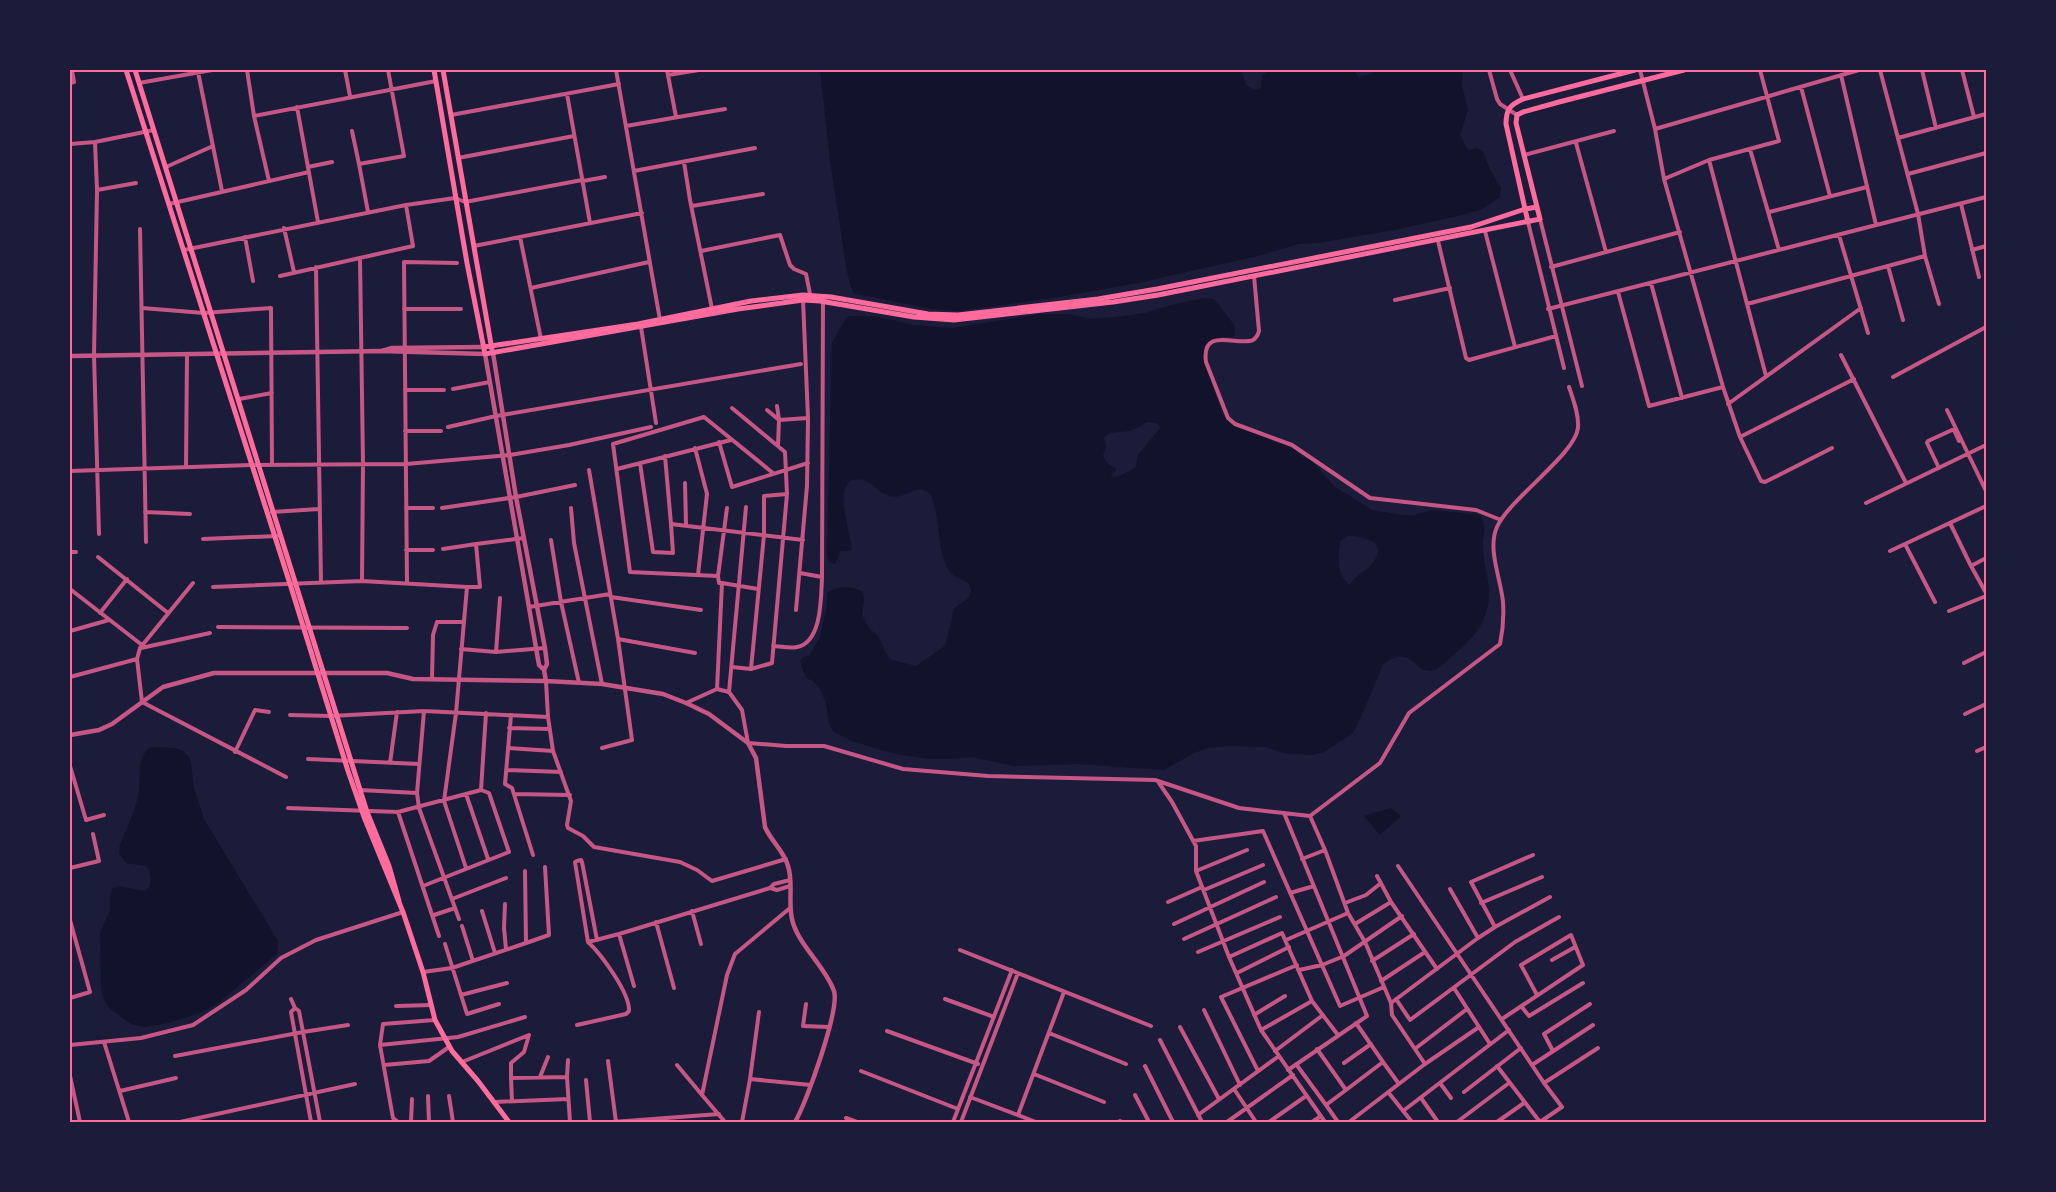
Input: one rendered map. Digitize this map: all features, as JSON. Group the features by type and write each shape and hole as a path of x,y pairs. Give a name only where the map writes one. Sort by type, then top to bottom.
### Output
{"main road":[{"path":"126,70 251,465 281,536 297,584 352,760 365,812"},
{"path":"135,70 259,465 275,536 344,760 403,912 423,972 435,1020 444,1040 509,1122"},
{"path":"434,70 455,198 485,351 641,327 810,294 928,314 958,315 1098,299 1471,227 1536,207"},
{"path":"443,70 492,350"},
{"path":"1528,222 1506,124 1508,109 1511,105 1523,99 1635,70"},
{"path":"492,350 541,339 660,320 712,309 803,300 823,301 914,318 954,320 1107,303 1158,295 1528,222 1540,219 1516,123 1517,115 1684,70"},
{"path":"150,145 158,143"}],"street":[{"path":"70,83 74,82 72,70"},
{"path":"139,83 212,70"},
{"path":"247,70 254,116 269,180"},
{"path":"345,70 350,96"},
{"path":"359,164 404,156 388,70"},
{"path":"616,70 660,320"},
{"path":"667,70 676,117"},
{"path":"668,75 699,70"},
{"path":"1489,70 1500,104 1517,115"},
{"path":"1510,70 1523,99"},
{"path":"1640,70 1655,129 1664,178 1722,386 1740,437 1763,482 1832,448"},
{"path":"1664,178 1710,160 1779,141 1760,70"},
{"path":"1655,129 1859,70"},
{"path":"1880,70 1918,214 1925,256 1939,304"},
{"path":"1922,70 1936,128"},
{"path":"1962,70 1974,118"},
{"path":"198,72 222,190"},
{"path":"1840,75 1876,225"},
{"path":"254,116 436,80"},
{"path":"451,115 619,84"},
{"path":"1801,87 1830,196"},
{"path":"567,94 590,222"},
{"path":"297,107 318,222"},
{"path":"626,126 725,109"},
{"path":"1898,138 1986,114"},
{"path":"70,144 95,142 154,130"},
{"path":"352,131 368,212"},
{"path":"1524,155 1614,131"},
{"path":"458,158 574,136"},
{"path":"95,142 97,241 94,355 99,534"},
{"path":"1576,142 1606,252"},
{"path":"166,166 213,146"},
{"path":"634,171 755,148"},
{"path":"1750,149 1779,250"},
{"path":"1908,174 1986,153"},
{"path":"1710,160 1766,376"},
{"path":"308,167 332,162"},
{"path":"684,162 712,309"},
{"path":"169,204 222,190 309,172"},
{"path":"184,250 284,228 406,205 455,198 465,202 605,177"},
{"path":"97,190 136,183"},
{"path":"1769,212 1867,187"},
{"path":"692,206 763,194"},
{"path":"1548,309 1986,197"},
{"path":"1961,204 1979,277"},
{"path":"280,276 316,266 413,246 406,205"},
{"path":"474,246 642,213"},
{"path":"1540,219 1582,386"},
{"path":"1528,222 1564,368"},
{"path":"284,228 294,272"},
{"path":"140,230 146,542"},
{"path":"1485,231 1515,348"},
{"path":"1551,268 1680,232"},
{"path":"700,251 780,235 790,265 794,269 806,274 810,294"},
{"path":"1839,235 1868,333"},
{"path":"245,237 253,281"},
{"path":"520,237 541,339"},
{"path":"1438,241 1466,358 1469,360 1556,336"},
{"path":"1972,250 1986,246"},
{"path":"1747,304 1925,256"},
{"path":"360,258 363,464 362,581"},
{"path":"407,583 404,262 457,263"},
{"path":"531,288 649,262"},
{"path":"316,266 321,582"},
{"path":"1888,266 1902,320"},
{"path":"1254,276 1258,335 1250,341 1227,339 1216,341 1210,345 1205,355 1228,418 1235,424 1292,445 1370,498 1476,510 1501,520"},
{"path":"1652,283 1682,398"},
{"path":"1395,300 1450,288"},
{"path":"1618,292 1648,405 1651,406 1722,386"},
{"path":"796,610 804,540 808,463 803,300"},
{"path":"773,646 797,648 808,642 815,633 822,577 823,301"},
{"path":"142,308 204,313 271,308 272,465"},
{"path":"1728,404 1860,308"},
{"path":"404,309 461,309"},
{"path":"641,327 656,423"},
{"path":"1893,377 1986,327"},
{"path":"70,356 362,352 381,351 392,348 405,350 485,351 539,665 544,670 546,681 552,751 570,795 571,805 567,819 568,828 582,836 594,848 686,864 712,881 786,859"},
{"path":"492,350 516,497 545,648 547,664 544,670"},
{"path":"186,467 187,355"},
{"path":"1841,355 1906,483"},
{"path":"448,427 503,414 801,364"},
{"path":"1740,437 1854,379"},
{"path":"453,388 490,382"},
{"path":"70,735 99,730 112,724 162,687 214,673 387,673 413,679 546,681 602,684 624,686 664,694 709,714 748,743 824,746 912,770 988,776 1156,780 1239,808 1310,816 1380,763 1409,713 1500,644 1503,628 1503,602 1494,536 1501,520 1570,445 1578,430 1578,420 1569,386"},
{"path":"405,390 444,390"},
{"path":"239,399 272,393"},
{"path":"777,406 779,420 778,446"},
{"path":"732,408 784,452 787,494 772,663 751,669 732,667"},
{"path":"767,410 779,420 808,418"},
{"path":"1947,410 1967,454"},
{"path":"718,576 630,572 613,444 704,417 774,473"},
{"path":"70,470 251,465 406,464 510,456 569,445 651,426"},
{"path":"1939,468 1928,441 1954,430 1986,491"},
{"path":"405,431 441,431"},
{"path":"617,469 731,440"},
{"path":"719,442 732,487 808,463"},
{"path":"1866,503 1986,445"},
{"path":"695,448 707,494 705,527 698,575"},
{"path":"640,463 654,552 673,553 665,456"},
{"path":"589,470 618,639 632,740 602,748"},
{"path":"685,483 686,524"},
{"path":"442,508 516,497 575,485"},
{"path":"751,669 764,535 764,496 787,494"},
{"path":"1890,551 1986,506"},
{"path":"729,692 746,507"},
{"path":"406,508 433,508"},
{"path":"571,508 574,543 602,684"},
{"path":"727,508 718,576 719,583 758,589"},
{"path":"271,513 319,509"},
{"path":"145,512 190,514"},
{"path":"1949,611 1986,594 1970,566 1950,522"},
{"path":"671,524 686,524 804,540"},
{"path":"203,539 281,536"},
{"path":"443,549 524,538"},
{"path":"551,540 579,683"},
{"path":"213,587 362,581 480,587 476,544"},
{"path":"1904,544 1935,602"},
{"path":"406,550 433,550"},
{"path":"70,552 76,552"},
{"path":"98,557 168,613"},
{"path":"1970,566 1986,558"},
{"path":"800,572 822,577"},
{"path":"100,613 127,579"},
{"path":"142,702 137,659 141,646 193,583"},
{"path":"717,689 722,583"},
{"path":"466,868 444,801 456,713 467,587"},
{"path":"70,589 141,646 210,633"},
{"path":"529,607 585,597 610,595 701,610"},
{"path":"496,652 500,598"},
{"path":"70,631 109,620"},
{"path":"432,679 433,635 437,622 464,622"},
{"path":"218,627 407,628"},
{"path":"618,639 696,653"},
{"path":"461,649 496,652 545,648"},
{"path":"1964,664 1986,652"},
{"path":"70,677 137,659"},
{"path":"686,703 717,689 729,692 742,710 748,743 756,758 765,826 786,859 790,871 790,908 798,935 835,993 835,1008 829,1028 811,1086 795,1122"},
{"path":"142,702 234,752 286,777"},
{"path":"1965,714 1986,704"},
{"path":"234,752 255,710 269,712"},
{"path":"290,715 338,716 424,711 548,717"},
{"path":"424,711 417,794 419,808 459,919"},
{"path":"390,763 397,712"},
{"path":"481,790 486,713"},
{"path":"511,715 505,784 512,788 534,855"},
{"path":"509,728 550,728"},
{"path":"1977,751 1986,747"},
{"path":"508,748 552,751"},
{"path":"308,759 419,764"},
{"path":"70,766 86,820 104,815"},
{"path":"506,770 561,772"},
{"path":"1156,780 1162,785 1196,846 1196,871 1229,957 1261,1030 1324,1122"},
{"path":"360,790 417,794"},
{"path":"288,808 398,812 419,808 481,790 490,793 509,852 422,886"},
{"path":"466,794 488,859"},
{"path":"514,794 570,795"},
{"path":"398,812 422,886 434,915 439,936"},
{"path":"1284,813 1367,1016 1288,1070"},
{"path":"1310,816 1325,850 1348,913 1365,942 1391,1003 1392,1015 1425,1064"},
{"path":"1193,841 1263,831 1340,1006 1384,987"},
{"path":"70,868 98,860 93,834"},
{"path":"1196,871 1247,850"},
{"path":"1302,858 1325,850"},
{"path":"1495,927 1471,882 1533,855"},
{"path":"577,1025 626,1014 629,1011 627,998 598,950 588,942 575,862 577,860 582,862 597,940"},
{"path":"1168,902 1263,865"},
{"path":"1398,866 1562,1107 1540,1122 1497,1066"},
{"path":"423,972 452,968 549,935 545,867"},
{"path":"525,872 526,943"},
{"path":"1377,876 1391,902 1437,969"},
{"path":"1481,903 1542,877"},
{"path":"452,899 506,878"},
{"path":"588,942 770,888 774,884 790,880"},
{"path":"1174,924 1264,882"},
{"path":"1345,903 1370,893 1382,883"},
{"path":"770,888 776,890 790,886"},
{"path":"1290,893 1314,886"},
{"path":"1450,889 1478,938"},
{"path":"1184,939 1276,896"},
{"path":"1391,1003 1478,938 1550,897"},
{"path":"1355,924 1391,902"},
{"path":"505,904 504,928 506,949"},
{"path":"434,915 455,908"},
{"path":"702,1094 727,975 735,954 790,908"},
{"path":"482,911 496,953"},
{"path":"692,911 701,944"},
{"path":"70,1045 140,1038 193,1025 246,990 281,958 316,940 403,912"},
{"path":"1286,940 1348,913"},
{"path":"1299,970 1322,965 1344,956 1402,916"},
{"path":"1198,952 1280,917"},
{"path":"1396,999 1410,1020 1515,942 1559,917"},
{"path":"70,920 90,992 70,998"},
{"path":"656,922 674,988"},
{"path":"462,926 473,961"},
{"path":"1229,957 1282,933 1312,1000 1338,1035"},
{"path":"619,934 634,986"},
{"path":"1372,961 1414,934"},
{"path":"1502,1019 1538,995 1582,965 1571,936 1521,965 1538,995"},
{"path":"446,944 467,1014 499,1004"},
{"path":"1237,973 1289,947"},
{"path":"1552,960 1575,947"},
{"path":"960,950 1151,1026"},
{"path":"1381,981 1425,952"},
{"path":"1258,1071 1222,996 1297,965"},
{"path":"953,1122 1012,970"},
{"path":"961,1122 1018,973"},
{"path":"461,995 507,983"},
{"path":"1521,1006 1529,1016 1583,983"},
{"path":"1454,988 1490,1044"},
{"path":"1018,1115 1064,992"},
{"path":"1254,1015 1285,996"},
{"path":"292,999 299,1011 320,1122"},
{"path":"945,999 994,1017"},
{"path":"1261,1030 1312,1000"},
{"path":"806,1004 803,1026 829,1028"},
{"path":"1553,1051 1544,1034 1590,1004"},
{"path":"396,1006 431,1005"},
{"path":"296,1008 291,1012 311,1122"},
{"path":"1416,1048 1467,1009"},
{"path":"1204,1010 1240,1085"},
{"path":"742,1122 759,1012"},
{"path":"1275,1051 1323,1015"},
{"path":"380,1045 444,1040 525,1017"},
{"path":"398,1122 393,1118 380,1045 383,1024 435,1020"},
{"path":"1356,1023 1399,1084"},
{"path":"174,1056 348,1025"},
{"path":"1532,1065 1593,1025"},
{"path":"1349,1122 1425,1064 1479,1026"},
{"path":"1180,1028 1218,1099"},
{"path":"1404,1111 1509,1030"},
{"path":"887,1031 983,1066"},
{"path":"1049,1033 1126,1064"},
{"path":"462,1062 529,1035 524,1052 512,1063 512,1101"},
{"path":"1160,1040 1202,1122"},
{"path":"104,1042 129,1122"},
{"path":"1344,1063 1371,1044"},
{"path":"384,1065 429,1061 449,1046"},
{"path":"1464,1092 1521,1048"},
{"path":"1544,1083 1598,1048"},
{"path":"1317,1049 1346,1090"},
{"path":"1198,1114 1279,1056"},
{"path":"540,1077 548,1057"},
{"path":"568,1060 567,1077 570,1122"},
{"path":"608,1061 615,1122 718,1114"},
{"path":"1326,1105 1383,1062"},
{"path":"1296,1064 1338,1122"},
{"path":"677,1065 725,1122"},
{"path":"1145,1066 1173,1122"},
{"path":"861,1072 958,1109"},
{"path":"1034,1074 1104,1102"},
{"path":"1227,1122 1293,1075"},
{"path":"70,1076 80,1122"},
{"path":"511,1078 567,1077"},
{"path":"120,1091 176,1078"},
{"path":"750,1079 811,1086"},
{"path":"586,1080 590,1122"},
{"path":"1440,1083 1452,1098"},
{"path":"1458,1122 1509,1083"},
{"path":"180,1122 354,1084"},
{"path":"1234,1089 1256,1122"},
{"path":"1388,1092 1412,1122"},
{"path":"1134,1095 1149,1122"},
{"path":"428,1096 429,1122"},
{"path":"449,1096 452,1122"},
{"path":"1269,1122 1306,1096"},
{"path":"970,1097 1036,1122"},
{"path":"1420,1098 1438,1122"},
{"path":"411,1122 412,1099"},
{"path":"494,1102 568,1099"},
{"path":"1498,1122 1524,1102"},
{"path":"1312,1122 1320,1116"},
{"path":"846,1118 857,1122"}],"shaded area":[{"path":"820,70 1241,70 1246,85 1254,90 1261,88 1262,75 1270,70 1354,70 1358,77 1372,74 1374,70 1463,70 1462,85 1468,110 1460,135 1468,150 1477,148 1483,151 1490,170 1501,187 1500,197 1480,210 1462,215 1394,230 1318,243 1299,244 1258,256 1138,283 1059,297 957,311 931,309 853,293 847,272 830,160"},
{"path":"1205,298 1214,299 1235,326 1234,337 1221,337 1207,344 1203,355 1222,414 1232,425 1266,437 1273,442 1290,446 1302,457 1311,460 1334,486 1372,510 1403,515 1414,515 1432,510 1480,515 1484,525 1483,545 1489,589 1485,615 1474,635 1437,669 1429,671 1423,669 1401,656 1393,658 1383,665 1352,734 1324,752 1311,755 1283,753 1266,747 1229,746 1208,748 1194,753 1164,770 1078,764 1014,766 971,757 930,759 895,754 852,741 834,732 829,725 826,703 820,689 813,681 806,678 800,661 802,658 810,655 820,637 827,605 827,593 845,587 855,588 863,592 862,615 869,628 878,636 891,660 916,666 945,646 954,609 968,599 971,593 968,583 955,576 947,566 941,550 934,503 928,492 923,490 918,489 892,497 886,495 867,481 853,480 847,485 844,494 844,506 852,549 850,551 841,551 835,564 829,562 827,554 832,343 846,318 851,316 877,316 913,325 952,328 1042,314 1068,314 1090,319 1116,317 1145,313","holes":["1148,422 1156,423 1161,427 1138,455 1136,467 1120,476 1112,477 1111,474 1116,469 1107,463 1103,456 1106,447 1104,437 1113,433 1132,430","1348,536 1370,540 1377,547 1378,552 1374,562 1350,584 1341,574 1338,558 1340,541"]},
{"path":"150,747 175,748 183,751 189,757 194,788 204,819 278,941 277,954 217,1004 200,1013 168,1023 145,1027 131,1024 111,1010 104,1000 101,988 100,932 110,911 110,894 113,888 118,886 145,891 149,888 150,877 146,866 126,863 119,853 120,844 138,798 141,762"},
{"path":"1391,808 1401,816 1380,835 1364,816"}]}
